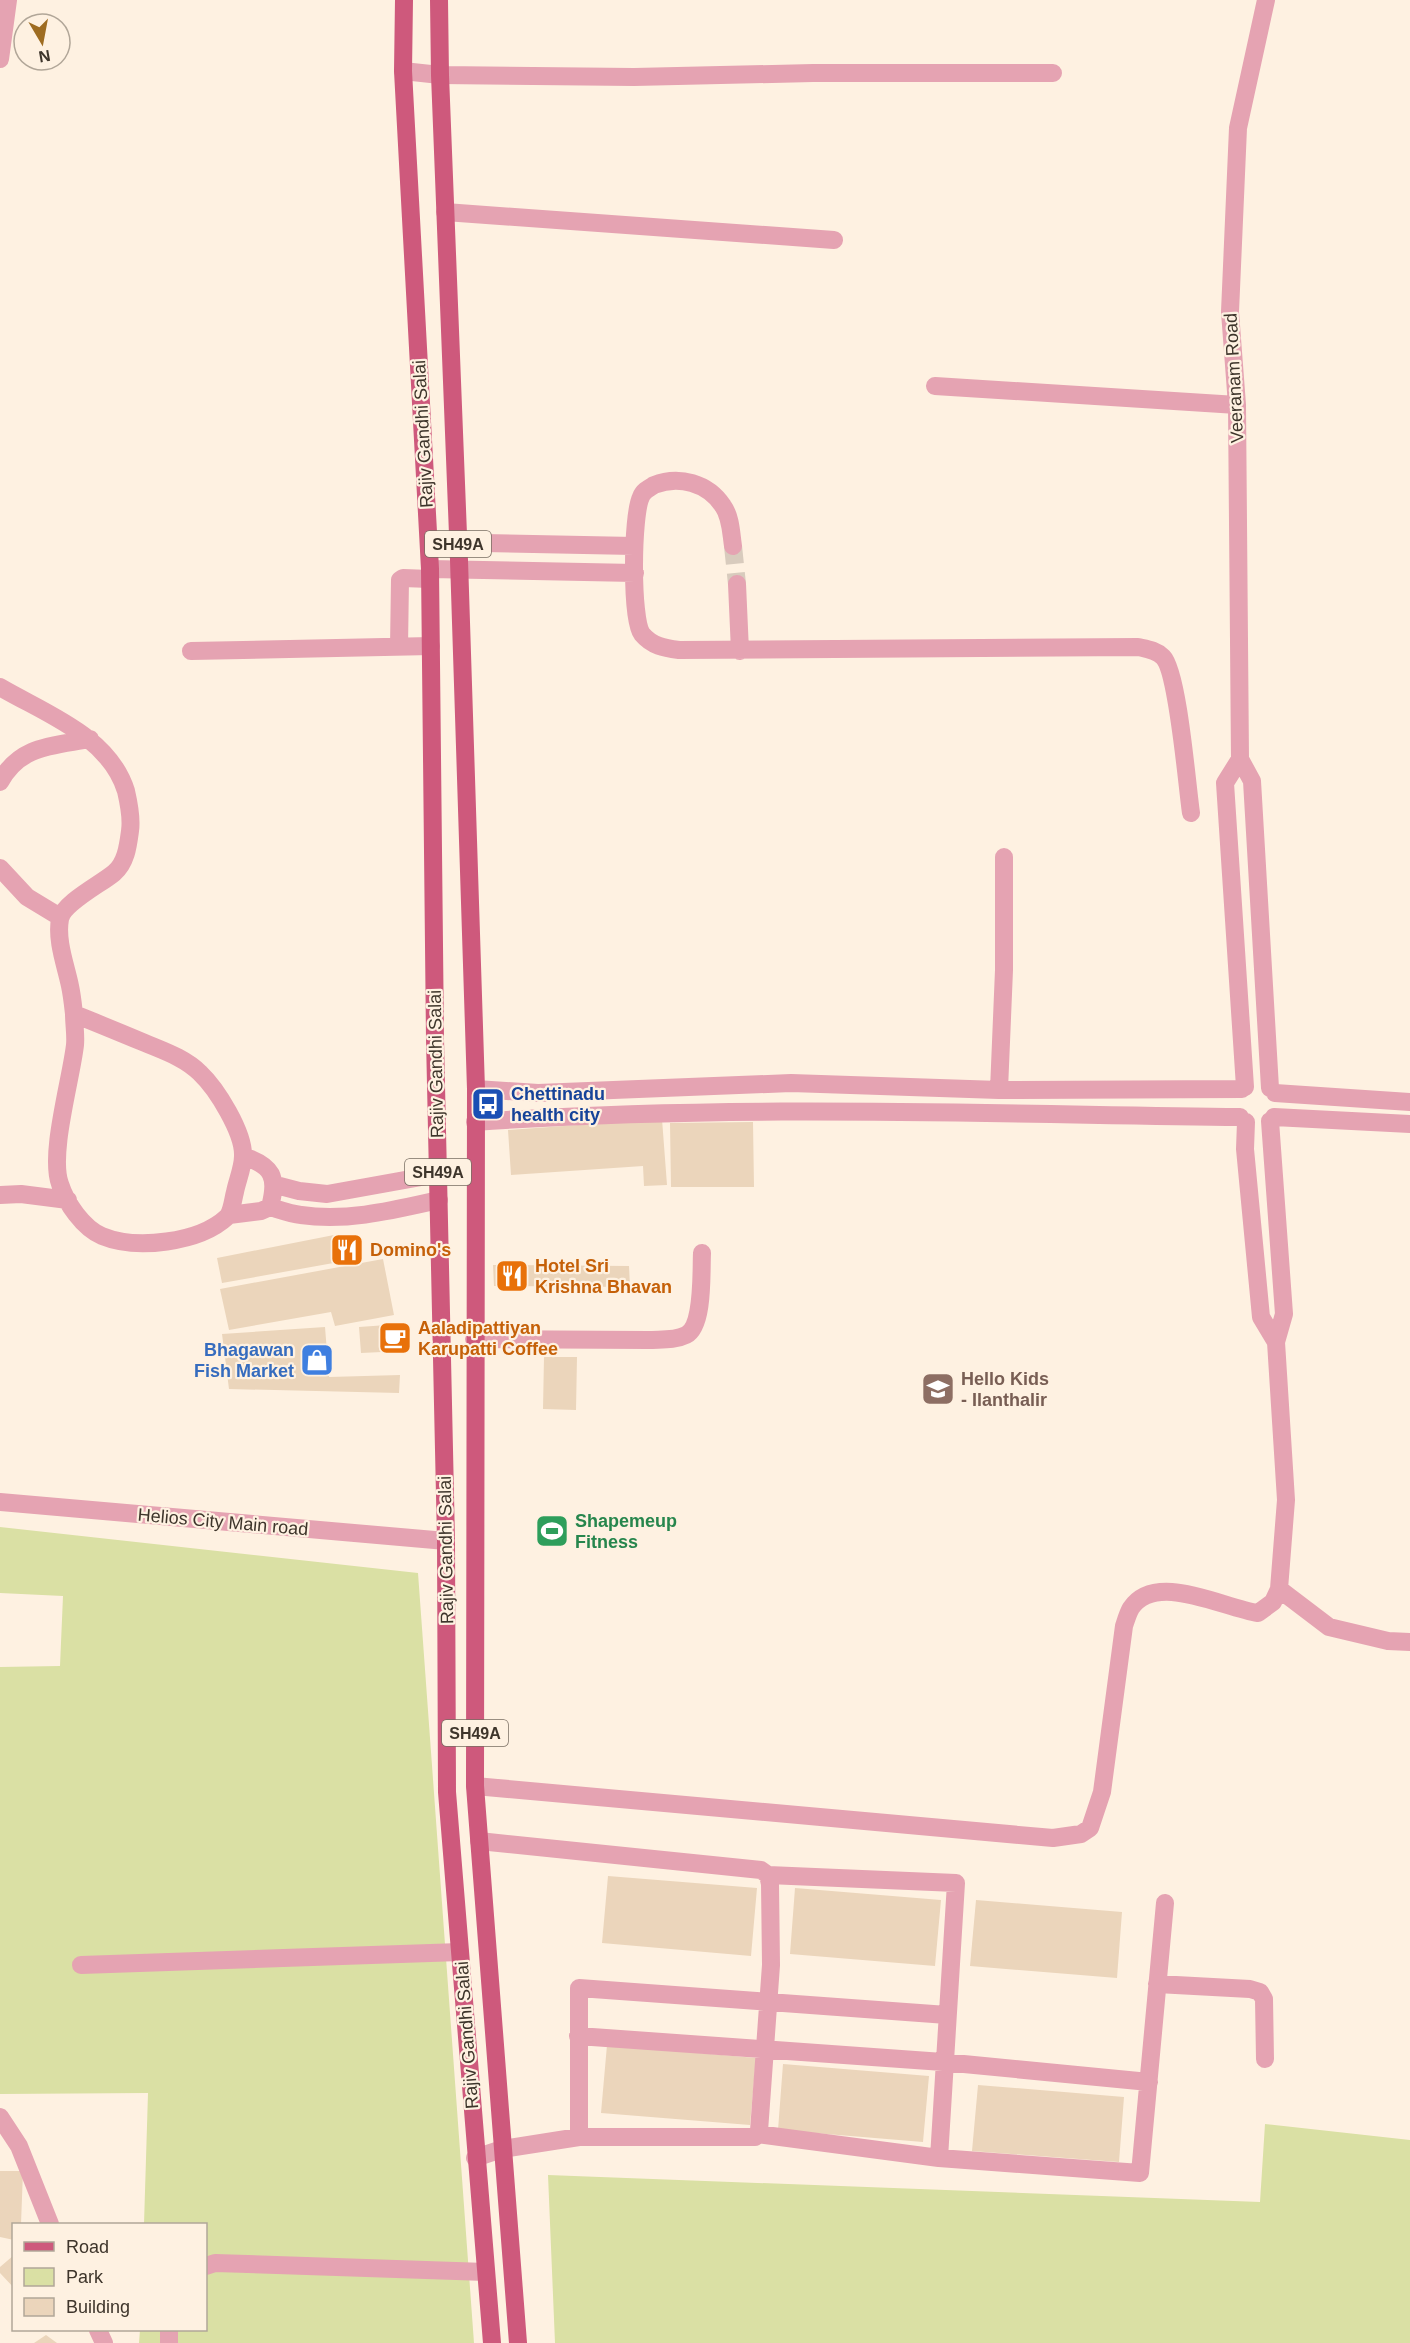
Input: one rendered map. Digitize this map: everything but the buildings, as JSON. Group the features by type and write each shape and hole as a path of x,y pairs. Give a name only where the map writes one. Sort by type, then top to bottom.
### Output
{"main road":[{"name":"Rajiv Gandhi Salai","path":"404,0 403,71 430,574 438,1174 446,1541 447,1792 475,2158 492,2343"},
{"name":"Rajiv Gandhi Salai","path":"439,0 476,1089 475,1786 518,2343"}],"street":[{"path":"0,59 8,0"},
{"name":"Veeranam Road","path":"1240,759 1237,405 1230,312 1238,128 1266,0"},
{"path":"403,71 440,75 634,77 813,73 1053,73"},
{"path":"445,212 834,240"},
{"path":"935,386 1237,405"},
{"path":"733,546 729,518 721,502 699,485 688,481 672,481 648,488 641,496 637,511 634,546 637,618 640,632 661,648 679,650 1137,647 1155,651 1164,657 1174,679 1191,813"},
{"path":"429,542 634,546"},
{"path":"399,647 400,580 403,578 459,570 635,573"},
{"path":"737,584 740,651"},
{"path":"191,651 430,646"},
{"path":"0,687 90,739 106,753 121,776 129,801 132,824 127,851 117,871 66,908 60,917 59,933 71,989 75,1043 58,1156 59,1183 83,1221 101,1236 121,1242 142,1243 184,1239 201,1233 229,1215 261,1211 270,1207 299,1215 322,1218 377,1213 439,1200"},
{"path":"0,782 15,760 56,744 90,739"},
{"path":"1240,759 1225,783 1243,1088 1236,1103 1243,1120 1261,1317 1276,1342"},
{"path":"475,1786 1053,1838 1081,1834 1090,1828 1102,1792 1124,1626 1130,1609 1148,1595 1162,1591 1180,1593 1258,1613 1273,1602 1279,1589 1286,1500 1276,1342 1284,1314 1271,1148 1272,1119 1278,1108 1273,1090 1251,781 1240,759"},
{"path":"999,1090 1004,970 1004,857"},
{"path":"0,868 27,897 60,917"},
{"path":"74,1014 180,1058 200,1072 215,1091 234,1124 243,1156 229,1215"},
{"path":"476,1089 538,1093 773,1084 999,1090 1243,1088 1257,1083 1273,1090 1410,1102"},
{"path":"772,1110 773,1084"},
{"path":"958,1088 960,1114"},
{"path":"475,1122 560,1116 772,1110 1243,1120 1258,1125 1272,1119 1410,1125"},
{"path":"1245,1149 1271,1148"},
{"path":"243,1156 260,1162 271,1175 276,1185 270,1207"},
{"path":"276,1185 299,1191 327,1194 438,1174"},
{"path":"0,1195 21,1194 68,1200"},
{"path":"474,1339 676,1339 694,1328 698,1316 702,1253"},
{"name":"Helios City Main road","path":"0,1502 446,1541"},
{"path":"1279,1589 1329,1627 1388,1641 1410,1642"},
{"path":"479,1841 761,1870 768,1875 956,1883 943,2062 939,2158"},
{"path":"757,2134 766,2048 771,1965 768,1875"},
{"path":"475,2158 502,2149 579,2137 748,2138 757,2134 939,2158 1140,2174 1165,1903"},
{"path":"81,1965 460,1952"},
{"path":"1157,1984 1250,1989 1260,1992 1264,2000 1265,2059"},
{"path":"579,2137 579,1988 947,2015"},
{"path":"578,2036 943,2062 1149,2082"},
{"path":"0,2116 19,2146 50,2223"},
{"path":"207,2266 215,2263 486,2272"}],"green space":[{"path":"0,1527 418,1573 474,2343 139,2343 140,2331 207,2331 207,2223 144,2223 148,2093 0,2094 0,1667 60,1666 63,1596 0,1593"},
{"path":"1265,2124 1410,2140 1410,2343 555,2343 548,2175 1260,2202"}],"tunnel":[{"path":"733,546 737,584"}],"place":[{"name":"Chettinadu health city","path":"488,1104"},
{"name":"Domino's","path":"347,1250"},
{"name":"Hotel Sri Krishna Bhavan","path":"512,1276"},
{"name":"Aaladipattiyan Karupatti Coffee","path":"395,1338"},
{"name":"Bhagawan Fish Market","path":"317,1360"},
{"name":"Hello Kids - Ilanthalir","path":"938,1389"},
{"name":"Shapemeup Fitness","path":"552,1531"}]}
